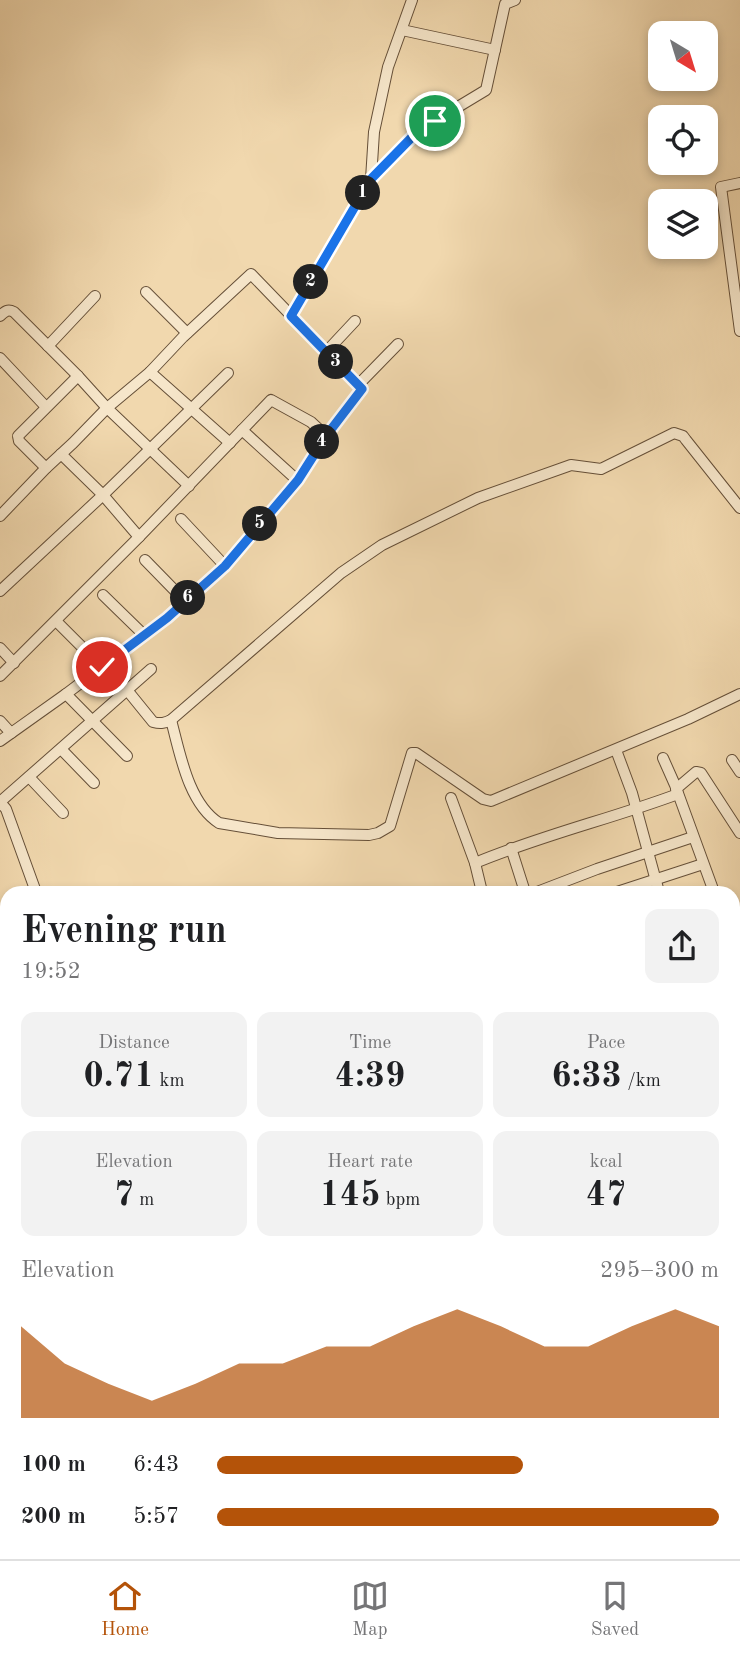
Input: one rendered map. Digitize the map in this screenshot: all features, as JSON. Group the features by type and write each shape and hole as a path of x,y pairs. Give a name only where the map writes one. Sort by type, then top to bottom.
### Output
{"street":[{"path":"371,179 374,132 388,67 412,0"},
{"path":"291,316 371,179 418,131 485,90 509,1"},
{"path":"402,30 495,50"},
{"path":"740,183 721,187 740,331"},
{"path":"0,516 107,408 150,372 187,333 251,274 362,389 326,436 298,480 225,566 144,635 0,741"},
{"path":"146,292 187,333"},
{"path":"48,346 95,296"},
{"path":"0,316 5,311 15,312 107,408 189,486"},
{"path":"326,352 355,320"},
{"path":"358,385 398,344"},
{"path":"0,358 46,407"},
{"path":"150,372 230,443"},
{"path":"0,591 228,373"},
{"path":"46,468 19,441 18,436 78,376"},
{"path":"0,676 271,400 311,422 326,436"},
{"path":"242,430 298,480"},
{"path":"127,690 153,722 160,724 171,719 341,573 382,545 478,498 570,465 601,469 674,433 686,440 740,508"},
{"path":"61,454 103,495 139,537"},
{"path":"181,519 225,566"},
{"path":"145,560 185,601"},
{"path":"103,595 144,635"},
{"path":"56,621 102,667"},
{"path":"0,648 14,663"},
{"path":"34,886 6,809 0,802 151,669"},
{"path":"66,694 127,756"},
{"path":"171,719 190,786 204,809 219,823 278,833 369,835 390,826 412,753 416,752 483,799 491,801 616,750 740,694"},
{"path":"0,721 11,733"},
{"path":"61,749 94,783"},
{"path":"616,750 626,775 658,886"},
{"path":"663,758 712,886"},
{"path":"732,760 740,772"},
{"path":"475,863 562,831 635,810 677,792 696,772 701,773 740,833"},
{"path":"29,777 62,813"},
{"path":"451,798 481,886"},
{"path":"553,886 693,837"},
{"path":"511,848 524,886"},
{"path":"635,886 703,864"}],"route":[{"path":"102,667 167,618 225,566 298,480 326,436 362,389 291,316 371,179 418,131 435,121"}]}
